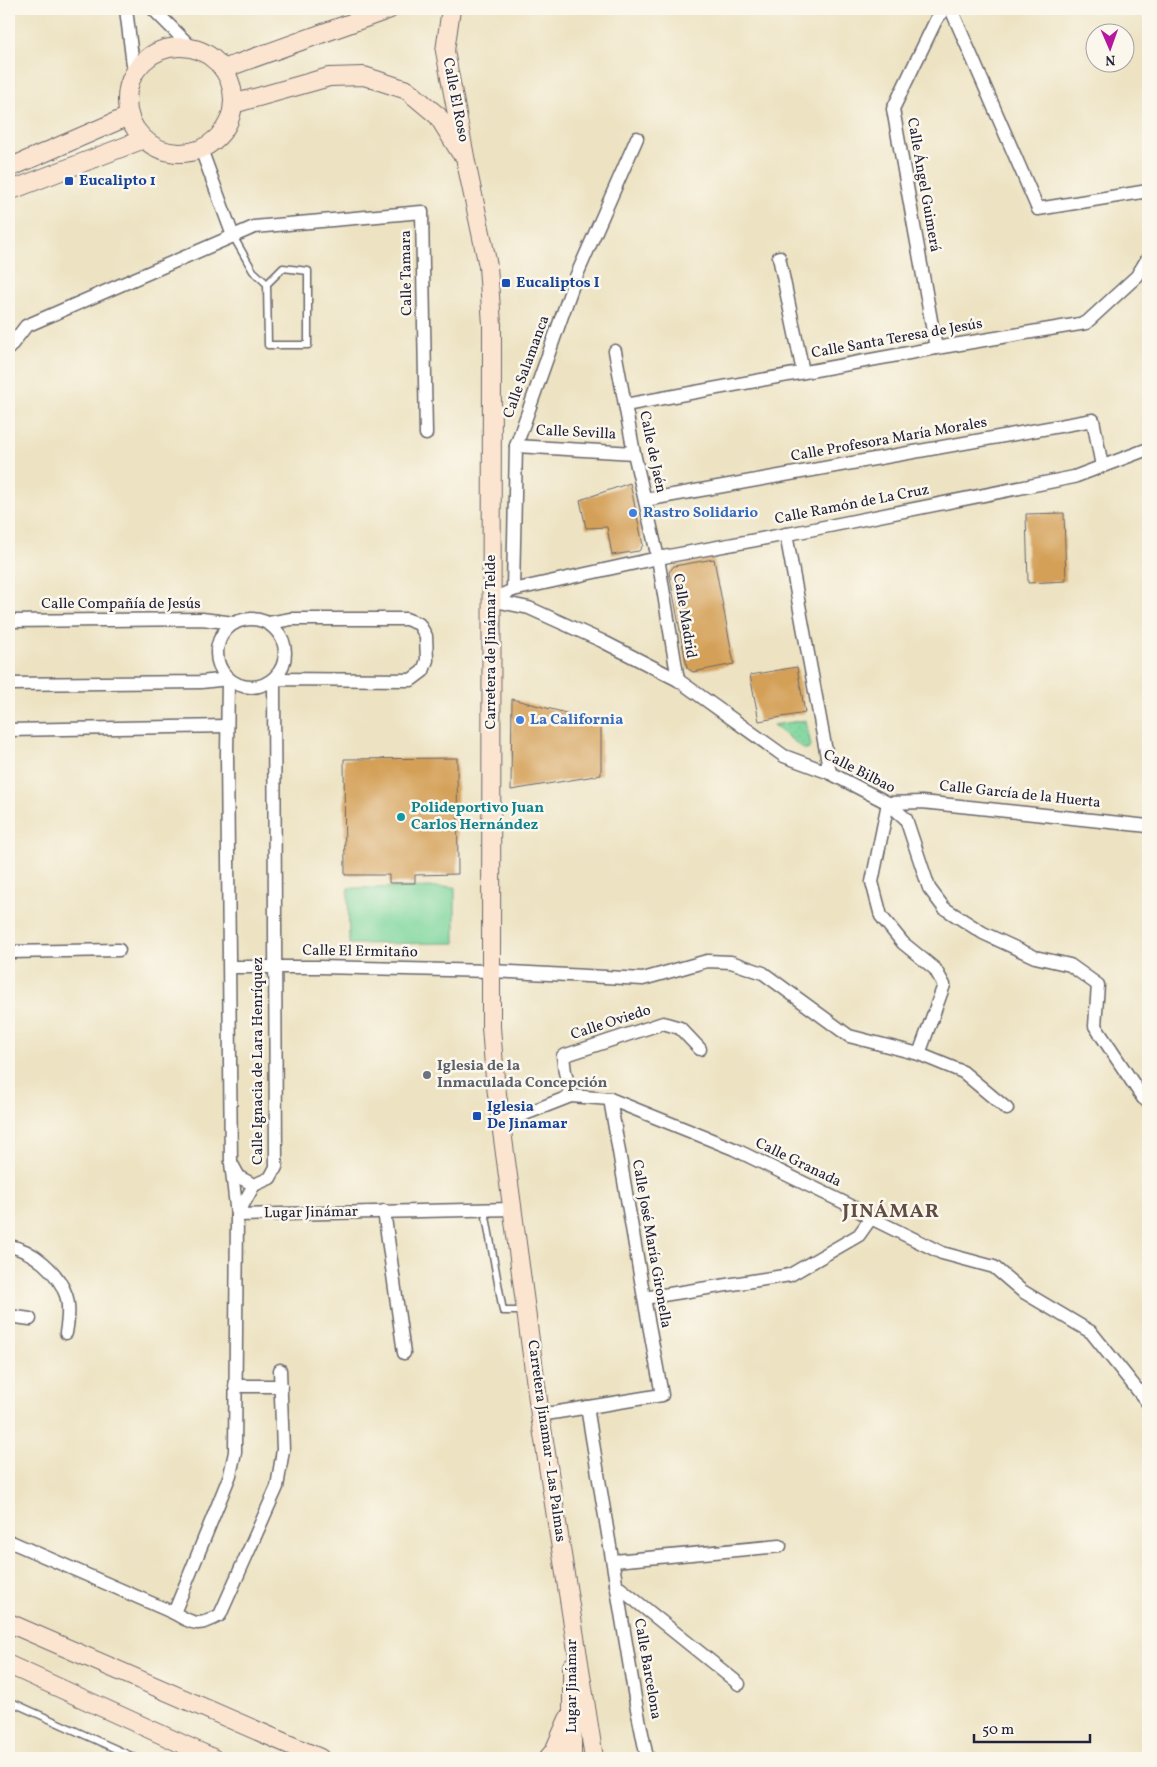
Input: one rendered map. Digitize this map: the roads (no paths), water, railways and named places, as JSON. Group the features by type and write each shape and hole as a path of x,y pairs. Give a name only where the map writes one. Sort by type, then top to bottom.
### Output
{"main road":[{"path":"223,69 390,9"},
{"name":"Calle El Roso","path":"451,9 445,51 466,162"},
{"path":"176,47 193,49 210,56 223,69 231,85 233,104 228,122 217,138 201,149 186,153 171,153 156,148 137,132 129,116 127,94 134,73 145,60 159,51 176,47"},
{"path":"233,104 329,77 364,76 407,90 438,116 466,162"},
{"path":"9,168 129,116"},
{"path":"9,191 144,139"},
{"name":"Carretera de Jinámar Telde","path":"466,162 488,266 492,325 491,971 495,1070 502,1123"},
{"name":"Carretera Jinamar - Las Palmas","path":"502,1123 540,1415 594,1758"},
{"name":"Lugar Jinámar","path":"572,1613 572,1758"},
{"path":"9,1623 320,1758"},
{"path":"9,1665 213,1758"},
{"path":"548,1758 554,1752 571,1712"}],"street":[{"path":"126,9 134,73"},
{"path":"153,9 193,49"},
{"name":"Calle Ángel Guimerá","path":"936,348 893,109 936,20 944,9"},
{"path":"951,9 1038,209 1148,191"},
{"name":"Calle Salamanca","path":"513,590 516,446 575,279 637,138"},
{"path":"201,149 234,236"},
{"name":"Calle Tamara","path":"9,348 26,326 254,227 422,212 426,434"},
{"path":"779,256 803,372"},
{"name":"Calle Santa Teresa de Jesús","path":"625,405 936,348 1086,323 1137,276 1148,258"},
{"name":"Calle de Jaén","path":"616,351 634,453 658,558"},
{"name":"Calle Profesora María Morales","path":"645,500 1093,420 1102,466"},
{"name":"Calle Sevilla","path":"516,446 634,453"},
{"name":"Calle Ramón de La Cruz","path":"491,600 513,590 658,558 1074,477 1148,449"},
{"path":"786,534 830,773"},
{"name":"Calle Madrid","path":"658,558 678,680"},
{"name":"Calle Bilbao","path":"491,600 528,608 602,641 678,680 784,756 830,773 888,803 906,819 929,888 944,908 983,933 1026,953 1070,965 1098,986 1096,1026 1143,1098 1148,1102"},
{"path":"228,680 219,666 216,650 222,634 234,622 245,618 269,623 281,634 286,650 284,666 274,680"},
{"name":"Calle Compañía de Jesús","path":"9,621 202,619 234,622"},
{"path":"9,684 201,682 228,680 243,687 259,687 274,680 411,680 423,671 427,660 426,636 419,624 406,619 291,619 269,623"},
{"name":"Calle Ignacia de Lara Henríquez","path":"228,680 231,1163 239,1177 254,1185 270,1178 276,1167 274,680"},
{"path":"9,730 227,726"},
{"name":"Calle García de la Huerta","path":"888,803 922,802 1148,826"},
{"path":"888,803 872,882 881,916 903,943 935,969 944,985 919,1054"},
{"path":"9,952 119,950"},
{"name":"Calle El Ermitaño","path":"230,966 491,971 643,978 707,961 731,962 763,973 849,1036 919,1054 963,1072 1007,1109"},
{"name":"Calle Oviedo","path":"571,1096 563,1056 663,1023 680,1028 700,1049"},
{"name":"Calle Granada","path":"502,1123 571,1096 610,1099 734,1150 850,1205 871,1218 942,1253 994,1267 1022,1291 1091,1332 1148,1403"},
{"name":"Calle José María Gironella","path":"588,1407 662,1395 610,1099"},
{"path":"174,1613 230,1475 235,1452 237,1215 231,1163"},
{"path":"237,1215 254,1185"},
{"name":"Lugar Jinámar","path":"237,1215 514,1209"},
{"path":"384,1212 404,1353"},
{"path":"644,1298 790,1275 859,1235 871,1218"},
{"path":"9,1246 32,1255 55,1274 66,1295 68,1314 66,1334"},
{"path":"9,1316 30,1319"},
{"path":"9,1541 174,1613 192,1623 207,1622 220,1615 277,1487 282,1450 280,1370"},
{"path":"235,1386 281,1386"},
{"path":"540,1415 588,1407"},
{"name":"Calle Barcelona","path":"588,1407 646,1758"},
{"path":"614,1561 780,1546"},
{"name":"Calle Barcelona","path":"616,1584 739,1684"}],"lane":[{"path":"234,236 253,271 267,284 268,345 308,345 308,271 283,268 267,284"},
{"path":"485,1210 503,1311 527,1311"},
{"path":"9,1701 136,1758"}],"place":[{"name":"Eucalipto 1","path":"69,181"},
{"name":"Eucaliptos I","path":"506,283"},
{"name":"Rastro Solidario","path":"633,513"},
{"name":"La California","path":"520,720"},
{"name":"Polideportivo Juan Carlos Hernández","path":"401,817"},
{"name":"Iglesia de la Inmaculada Concepción","path":"427,1075"},
{"name":"Iglesia De Jinamar","path":"477,1116"}],"district":[{"name":"JINÁMAR","path":"891,1212"}]}
